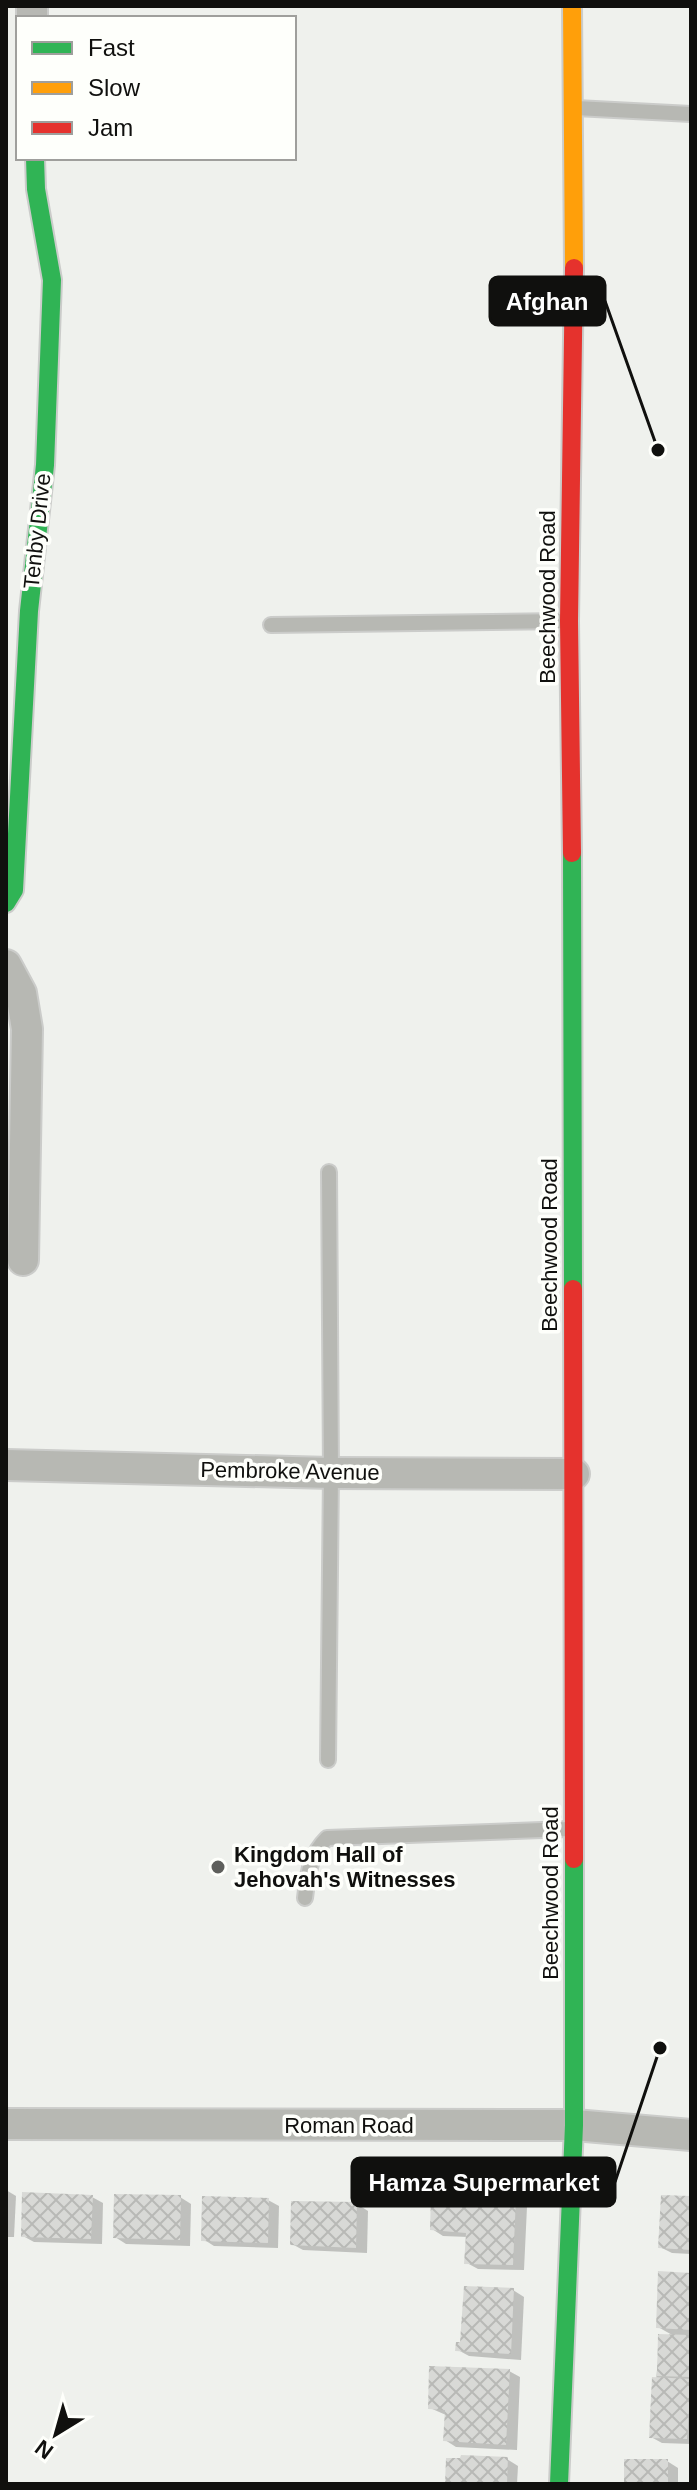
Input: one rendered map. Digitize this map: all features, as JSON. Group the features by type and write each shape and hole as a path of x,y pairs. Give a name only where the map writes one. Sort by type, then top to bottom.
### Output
{"street":[{"name":"Beechwood Road","path":"559,2484 574,2125 572,770 569,621 574,334 572,6"},
{"name":"Tenby Drive","path":"6,903 14,890 29,611 46,435 52,280 36,189 35,160"},
{"path":"6,965 21,993 27,1029 23,1260"},
{"name":"Pembroke Avenue","path":"6,1465 331,1473 574,1474"},
{"name":"Roman Road","path":"6,2124 574,2125 691,2135"}],"lane":[{"path":"572,107 691,114"},
{"path":"271,625 569,621"},
{"path":"328,1760 331,1473 329,1172"},
{"path":"305,1898 309,1866 316,1849 327,1838 574,1828"}],"building":[{"path":"466,2164 507,2166 505,2198 516,2198 513,2265 464,2264 466,2233 430,2230 431,2195 465,2196"},
{"path":"22,2192 93,2195 91,2239 21,2237"},
{"path":"114,2194 181,2195 180,2240 113,2238"},
{"path":"661,2195 691,2196 691,2250 658,2248"},
{"path":"202,2196 269,2198 268,2243 201,2241"},
{"path":"291,2201 357,2202 356,2248 290,2245"},
{"path":"658,2271 691,2273 691,2330 656,2328"},
{"path":"464,2286 514,2288 511,2354 455,2351 456,2342 460,2342"},
{"path":"658,2334 691,2335 691,2377 657,2376"},
{"path":"429,2366 510,2369 506,2445 443,2441 445,2410 428,2409"},
{"path":"652,2377 691,2379 687,2439 649,2438"},
{"path":"461,2455 508,2457 507,2484 445,2484 446,2458 460,2458"},
{"path":"624,2459 668,2459 668,2484 624,2484"}],"traffic: fast":[{"path":"6,903 14,890 29,611 45,465 52,280 36,189 35,160"},
{"path":"572,853 573,1289"},
{"path":"559,2484 574,2125 574,1859"}],"traffic: slow":[{"path":"572,6 574,268"}],"traffic: jam":[{"path":"572,853 569,621 574,268"},
{"path":"573,1289 574,1859"}],"place":[{"name":"Afghan","path":"658,450"},
{"name":"Kingdom Hall of Jehovah's Witnesses","path":"218,1867"},
{"name":"Hamza Supermarket","path":"660,2048"}]}
